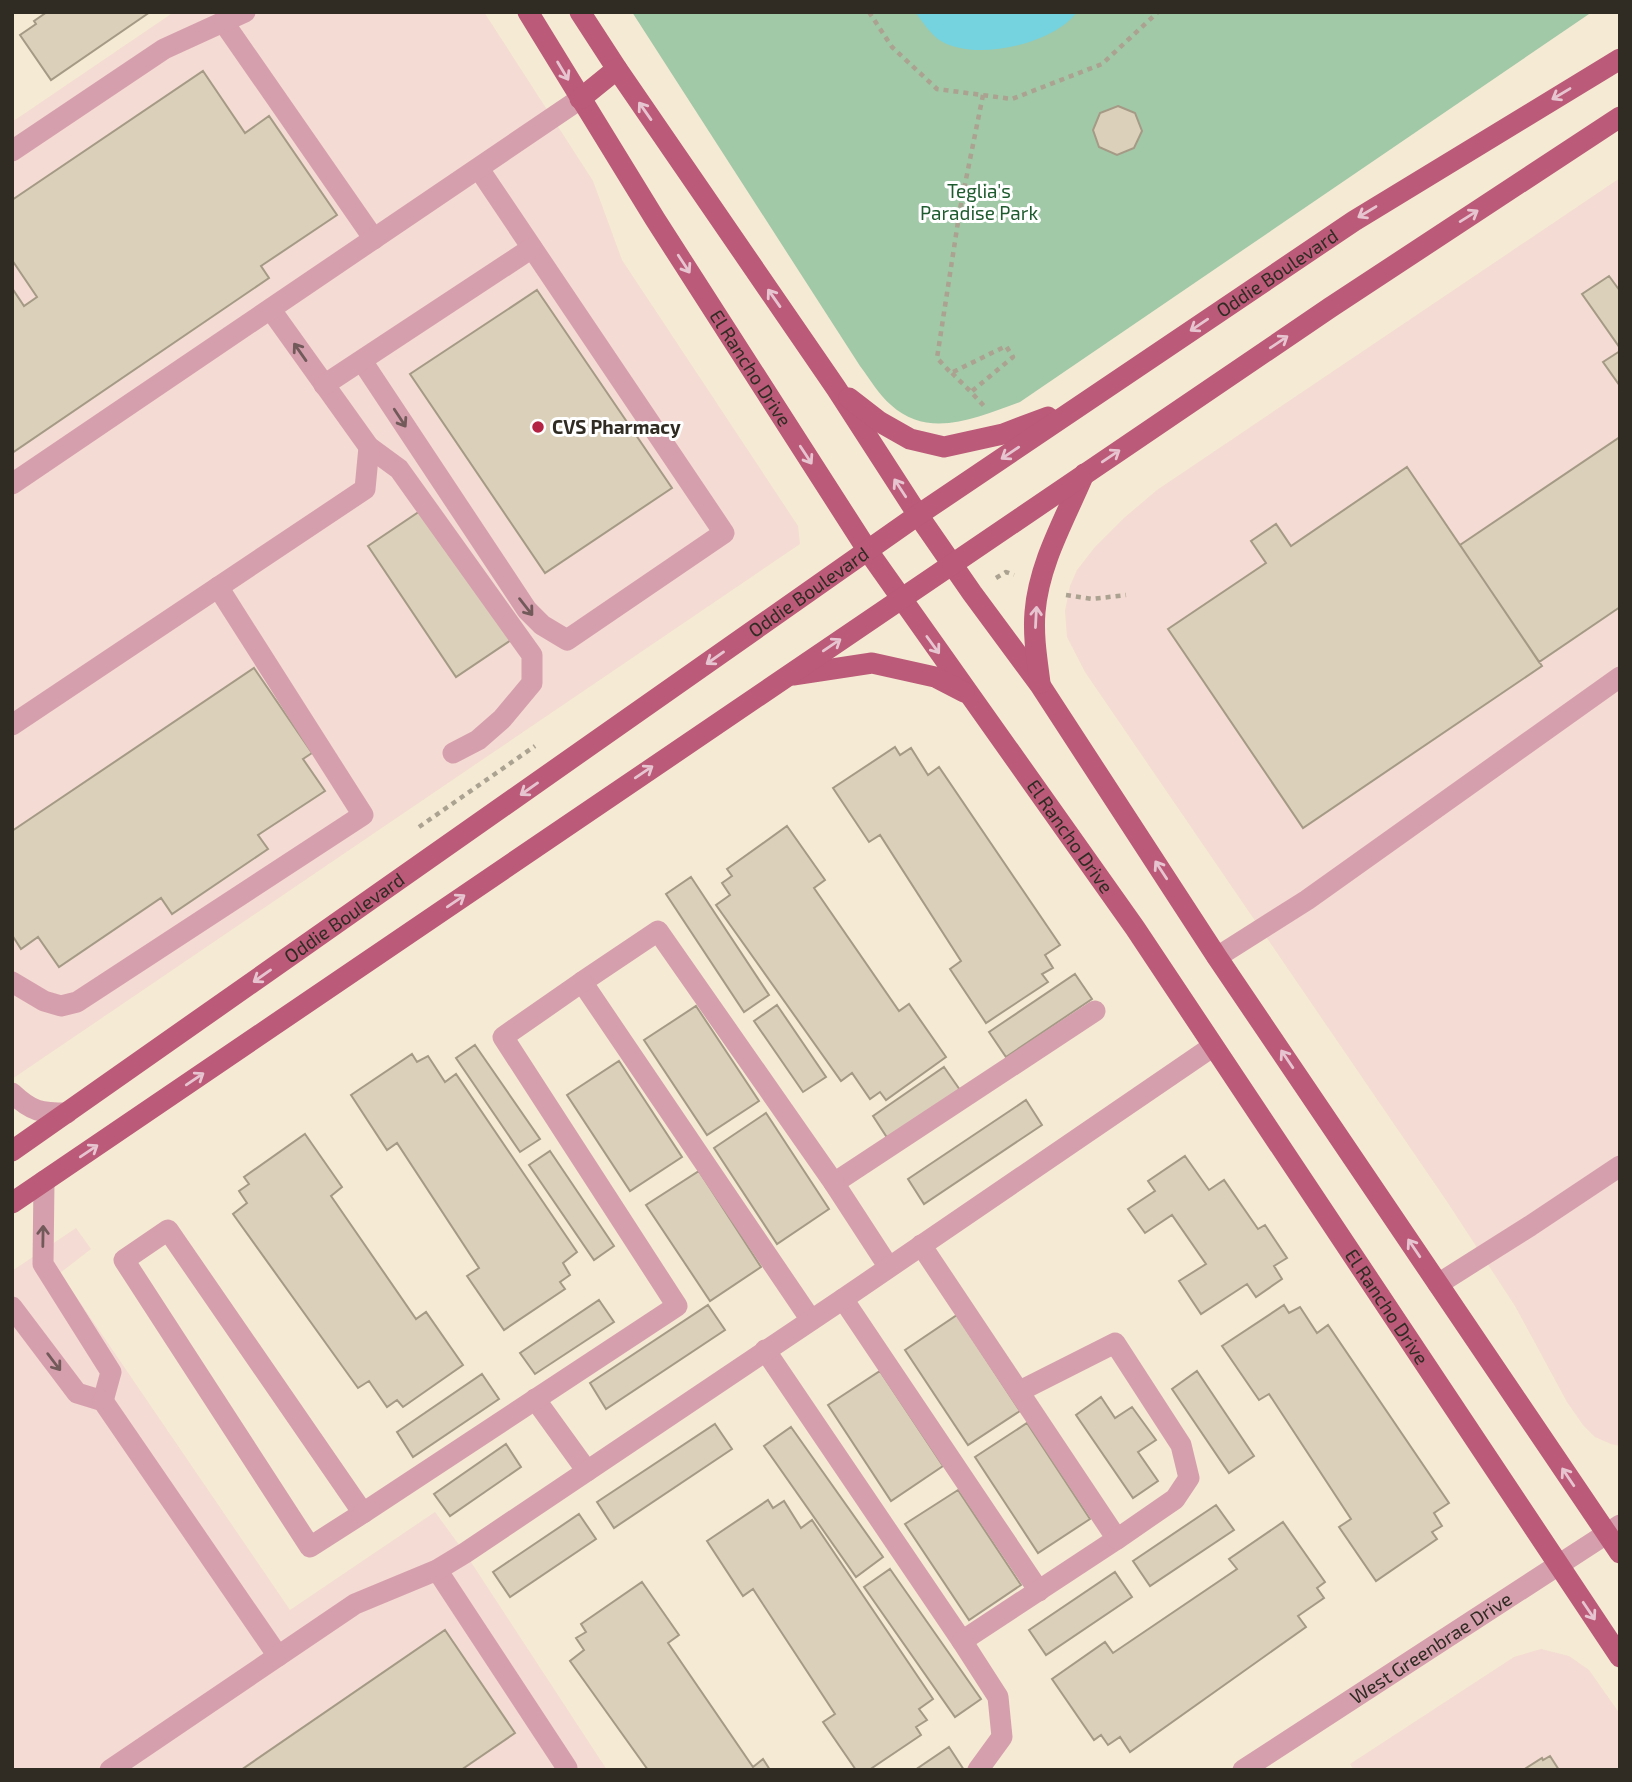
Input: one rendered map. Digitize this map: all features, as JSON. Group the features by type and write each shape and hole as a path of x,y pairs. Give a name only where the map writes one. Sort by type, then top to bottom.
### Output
{"main road":[{"name":"El Rancho Drive","path":"528,12 580,99 868,551 1135,928 1620,1657"},
{"path":"580,12 836,388 918,515 1041,685 1217,957 1438,1284 1613,1529 1620,1553"},
{"name":"Oddie Boulevard","path":"12,1151 918,515 1354,221 1620,59"},
{"path":"580,99 617,69"},
{"path":"12,1203 1420,247 1620,117"},
{"path":"836,388 880,422 910,439 944,447 1003,434 1085,402"},
{"path":"1041,685 1035,645 1035,612 1041,581 1053,540 1084,474"},
{"path":"784,677 872,663 935,677 969,694"}],"street":[{"path":"12,151 163,49 245,12"},
{"path":"225,23 374,239"},
{"path":"12,484 580,99"},
{"path":"362,361 527,610 542,625 567,640 724,533 479,169"},
{"path":"324,385 532,247"},
{"path":"271,310 369,447 399,469 533,655 532,683 502,719 478,740 453,753"},
{"path":"12,725 365,489 369,447"},
{"path":"12,982 44,1001 61,1006 77,1002 363,815 218,586"},
{"path":"1217,957 1307,900 1620,677"},
{"path":"363,1513 168,1230 124,1260 310,1547 363,1513 677,1306 503,1037 657,931 834,1183 888,1266"},
{"path":"582,982 811,1320"},
{"path":"834,1183 1095,1011"},
{"path":"110,1770 355,1604 437,1570 843,1299 1212,1047"},
{"path":"12,1093 30,1108 42,1113 67,1114"},
{"path":"1438,1284 1620,1166"},
{"path":"44,1181 43,1264 111,1372 103,1401"},
{"path":"921,1245 1117,1539"},
{"path":"843,1299 1039,1591"},
{"path":"12,1307 77,1393 103,1401 278,1656"},
{"path":"962,1641 1175,1499 1189,1478 1181,1445 1115,1343 1020,1391"},
{"path":"765,1350 998,1698 1002,1737 978,1770"},
{"path":"535,1399 587,1471"},
{"name":"West Greenbrae Drive","path":"1242,1770 1613,1529"},
{"path":"437,1570 567,1768 565,1770"}],"path":[{"path":"869,12 892,47 937,89 1012,99 1102,64 1158,12"},
{"path":"983,95 960,209 937,358 984,406"},
{"path":"951,373 1006,346 1013,357 971,392"},
{"path":"1001,564 1006,572 1021,578"},
{"path":"996,578 1006,572"},
{"path":"1066,595 1092,599 1126,595"}],"shaded area":[{"path":"174,12 484,12 593,181 622,260 798,526 800,544 12,1079 12,122"},
{"path":"1620,178 1620,1446 1595,1437 1567,1402 1515,1306 1448,1203 1085,672 1067,637 1065,611 1070,586 1077,570 1124,518 1157,490"},
{"path":"76,1228 91,1249 60,1273 290,1610 435,1512 465,1553 607,1770 12,1770 12,1271"},
{"path":"1541,1649 1569,1656 1589,1670 1620,1714 1620,1770 1354,1770 1350,1764 1514,1657"}],"green space":[{"name":"Teglia's Paradise Park","path":"632,12 1592,12 1020,402 971,419 937,423 906,416 891,405 875,387"}],"water":[{"path":"915,12 1077,12 1051,33 1033,41 973,50 941,41 930,32"}],"building":[{"path":"47,12 150,12 51,80 20,35"},
{"path":"203,71 245,133 269,116 337,215 261,266 269,278 12,453 12,288 24,306 37,297 12,260 12,200"},
{"path":"1118,106 1135,113 1142,131 1134,148 1117,155 1099,147 1093,130 1100,113"},
{"path":"1609,276 1620,291 1620,348 1582,294"},
{"name":"CVS Pharmacy","path":"537,290 672,488 545,573 410,374"},
{"path":"1620,351 1620,386 1603,362"},
{"path":"1620,437 1620,607 1539,662 1460,545"},
{"path":"1407,467 1542,666 1303,828 1168,629 1266,563 1251,541 1276,524 1291,546"},
{"path":"426,507 514,638 456,677 368,546"},
{"path":"254,668 312,753 303,759 325,791 258,835 268,849 172,914 161,898 59,967 38,937 21,949 12,935 12,831"},
{"path":"895,747 900,755 911,748 928,775 939,767 1060,945 1045,955 1053,968 1042,974 1048,982 986,1023 950,969 961,961 880,835 869,842 833,788"},
{"path":"787,826 825,880 814,888 899,1011 909,1004 946,1057 886,1100 880,1092 870,1099 852,1073 841,1081 716,905 730,895 722,883 732,876 727,869"},
{"path":"691,877 769,995 744,1012 666,894"},
{"path":"1075,974 1092,999 1006,1057 989,1032"},
{"path":"777,1005 826,1077 803,1092 754,1021"},
{"path":"696,1006 759,1101 707,1135 644,1040"},
{"path":"475,1045 540,1139 520,1152 456,1058"},
{"path":"412,1054 417,1062 428,1056 445,1082 456,1074 577,1252 563,1263 570,1275 560,1282 565,1289 504,1330 467,1276 479,1268 397,1143 387,1150 351,1095"},
{"path":"619,1061 682,1157 630,1191 567,1095"},
{"path":"944,1067 960,1090 888,1139 873,1116"},
{"path":"1026,1100 1042,1125 924,1204 908,1179"},
{"path":"766,1113 829,1209 777,1244 714,1148"},
{"path":"305,1134 342,1187 331,1196 416,1319 426,1312 463,1365 403,1407 397,1400 387,1407 369,1381 358,1388 233,1214 247,1203 239,1191 249,1184 244,1177"},
{"path":"550,1151 614,1246 594,1260 529,1165"},
{"path":"1185,1156 1209,1190 1224,1180 1258,1229 1265,1225 1287,1258 1274,1266 1282,1279 1256,1297 1247,1284 1201,1314 1179,1281 1206,1264 1172,1215 1145,1233 1128,1209 1155,1191 1148,1181"},
{"path":"699,1171 761,1267 710,1301 646,1205"},
{"path":"599,1300 614,1322 535,1374 520,1353"},
{"path":"708,1305 725,1330 606,1409 590,1383"},
{"path":"1284,1305 1289,1313 1300,1307 1317,1333 1328,1325 1449,1503 1434,1513 1442,1526 1432,1532 1437,1539 1376,1581 1339,1527 1351,1519 1269,1394 1259,1400 1222,1346"},
{"path":"957,1315 1020,1411 968,1445 905,1350"},
{"path":"880,1371 943,1466 891,1501 828,1405"},
{"path":"1197,1371 1254,1456 1229,1473 1172,1389"},
{"path":"482,1374 499,1399 413,1457 397,1432"},
{"path":"1101,1397 1115,1418 1132,1407 1156,1440 1138,1452 1158,1481 1133,1498 1076,1415"},
{"path":"1027,1423 1090,1519 1038,1553 975,1457"},
{"path":"715,1424 732,1449 614,1528 597,1502"},
{"path":"791,1427 883,1557 856,1577 764,1446"},
{"path":"506,1444 521,1467 450,1516 434,1494"},
{"path":"958,1490 1021,1585 969,1620 905,1524"},
{"path":"768,1500 773,1508 784,1501 801,1528 812,1520 933,1699 919,1709 927,1720 916,1727 921,1735 869,1770 856,1770 823,1722 835,1714 753,1589 743,1596 707,1541"},
{"path":"1216,1505 1234,1530 1150,1586 1133,1561"},
{"path":"579,1514 596,1539 510,1597 493,1572"},
{"path":"1283,1522 1325,1582 1317,1588 1324,1598 1298,1616 1306,1627 1130,1752 1120,1737 1108,1745 1101,1735 1094,1740 1052,1679 1105,1642 1113,1653 1237,1569 1229,1559"},
{"path":"890,1569 981,1699 955,1717 864,1587"},
{"path":"1115,1572 1132,1597 1046,1655 1029,1630"},
{"path":"642,1582 679,1635 668,1643 753,1767 763,1759 770,1770 648,1770 570,1661 584,1650 576,1638 586,1632 581,1624"},
{"path":"445,1630 515,1733 461,1770 241,1770"},
{"path":"949,1747 964,1770 915,1770"},
{"path":"1550,1756 1559,1770 1523,1770 1542,1758 1543,1760"}],"place":[{"name":"CVS Pharmacy","path":"538,427"}]}
